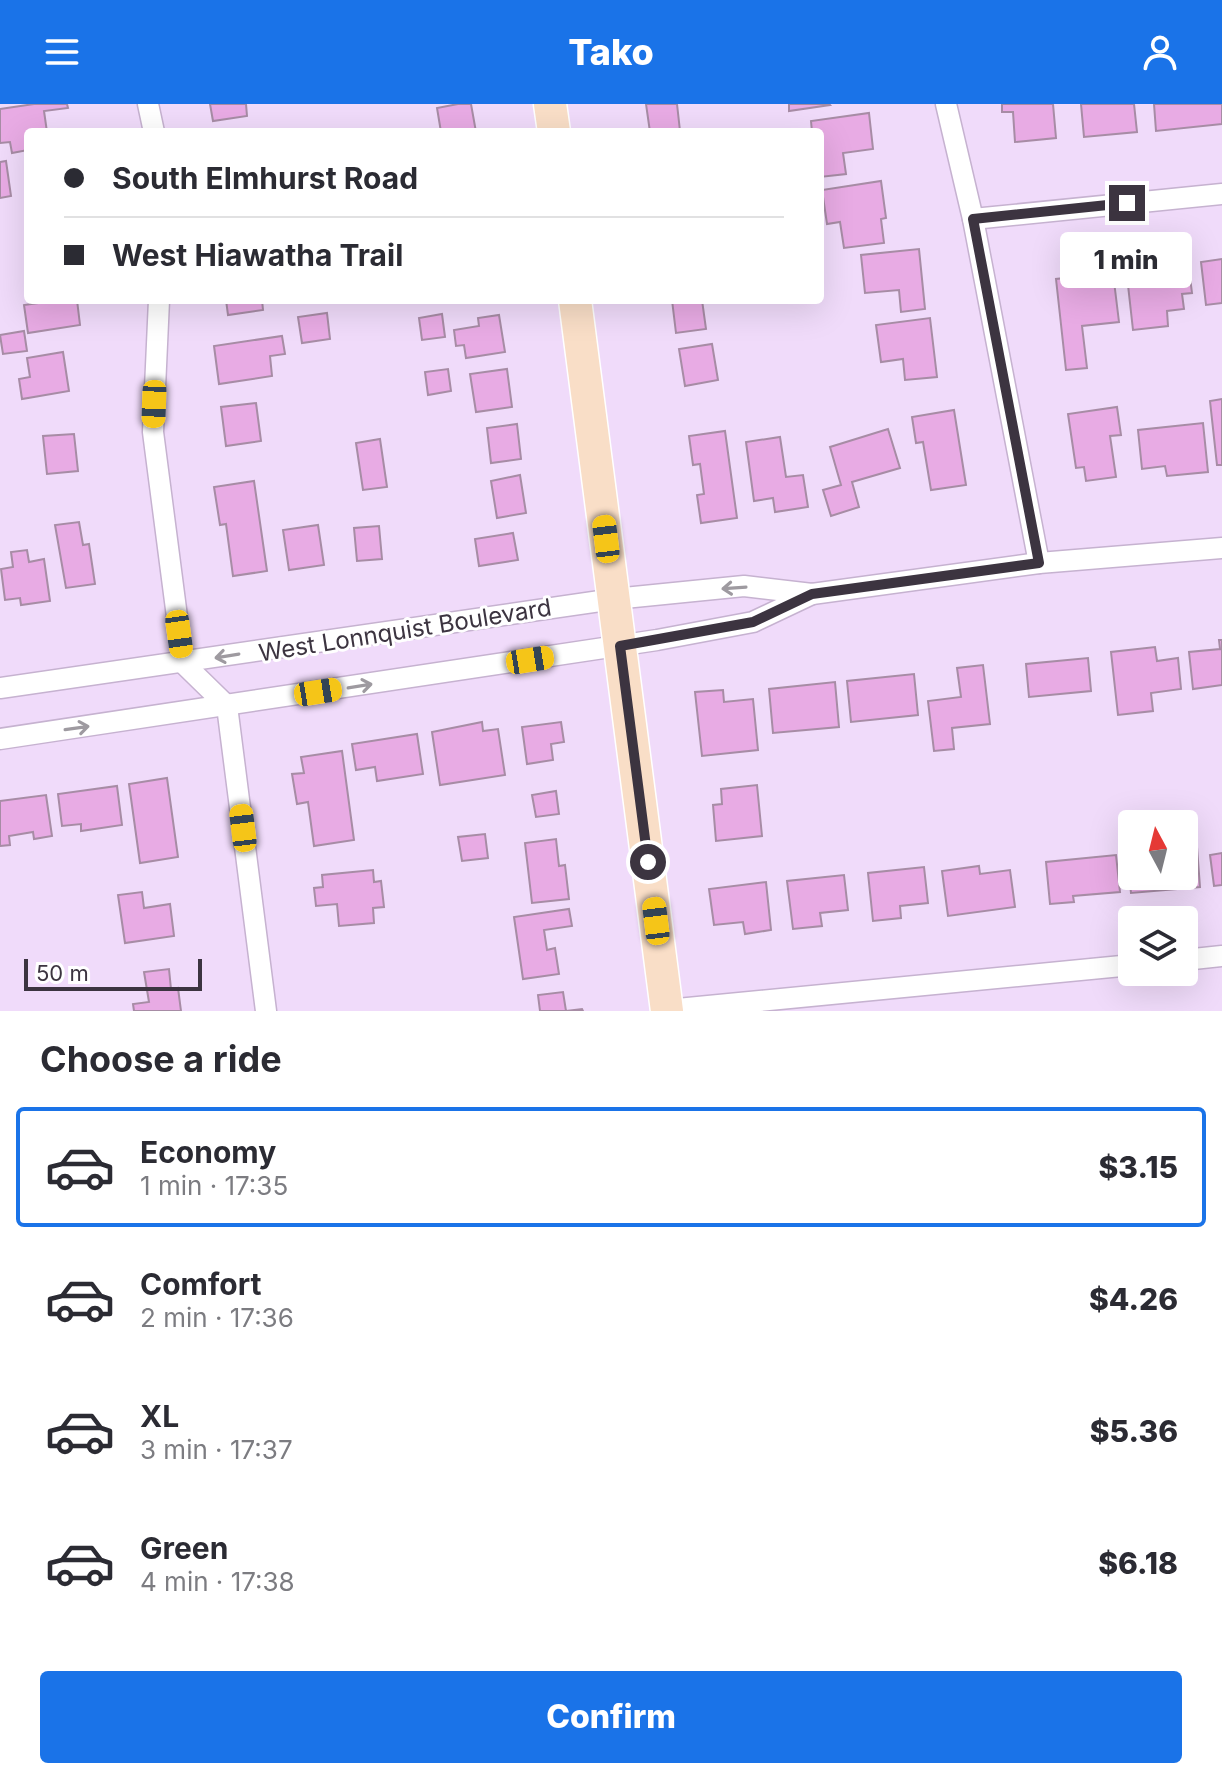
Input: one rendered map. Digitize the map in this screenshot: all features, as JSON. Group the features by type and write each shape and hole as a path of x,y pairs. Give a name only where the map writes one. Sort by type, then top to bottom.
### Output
{"main road":[{"path":"550,104 553,128"},
{"path":"576,304 667,1011"}],"street":[{"path":"148,104 153,128"},
{"path":"946,104 973,219 1039,563"},
{"path":"973,219 1222,194"},
{"path":"159,304 153,432 183,663 227,706 266,1011"},
{"name":"West Lonnquist Boulevard","path":"0,688 614,599 744,586 812,594 1039,563 1222,548"},
{"name":"West Lonnquist Boulevard","path":"0,739 620,646 753,622 812,594"},
{"path":"1198,959 1222,956"},
{"path":"667,1011 1118,966"}],"building":[{"path":"34,104 67,104 68,108 44,111 46,128 24,128 24,151 12,153 10,142 0,143 0,109"},
{"path":"210,104 246,104 247,116 213,121"},
{"path":"471,104 475,128 440,128 437,108"},
{"path":"646,104 677,104 680,128 649,128"},
{"path":"789,104 829,104 830,105 789,111"},
{"path":"1002,104 1053,104 1056,138 1015,142 1013,112 1002,112"},
{"path":"1081,104 1134,104 1137,132 1084,137"},
{"path":"1154,104 1222,104 1222,124 1156,131"},
{"path":"869,113 873,149 843,153 846,174 824,177 824,128 812,128 811,121"},
{"path":"6,161 11,196 0,198 0,162"},
{"path":"881,181 886,218 881,219 884,243 844,248 840,222 827,224 824,190"},
{"path":"919,249 925,309 901,312 899,290 865,293 861,255"},
{"path":"1222,259 1222,303 1206,305 1201,262"},
{"path":"1188,261 1192,293 1182,294 1184,309 1167,311 1168,326 1133,330 1127,276 1159,272 1158,265"},
{"path":"1113,273 1119,322 1082,326 1087,368 1066,370 1056,279"},
{"path":"77,304 80,325 28,333 24,305"},
{"path":"227,304 262,304 263,310 228,315"},
{"path":"672,304 703,304 706,329 676,333"},
{"path":"327,313 330,339 302,343 298,317"},
{"path":"442,314 445,337 422,340 419,318"},
{"path":"499,315 505,352 466,358 464,345 456,346 454,330 479,326 478,318"},
{"path":"930,318 937,377 905,380 903,359 881,362 876,325"},
{"path":"24,331 27,351 3,354 0,335"},
{"path":"282,336 285,354 270,356 272,376 219,384 214,346"},
{"path":"712,344 718,380 685,386 679,349"},
{"path":"63,352 69,391 22,399 19,379 30,377 27,358"},
{"path":"448,369 451,391 428,395 425,372"},
{"path":"507,369 512,407 476,412 470,374"},
{"path":"1222,399 1222,465 1217,465 1210,401"},
{"path":"256,403 261,441 226,446 221,407"},
{"path":"1117,407 1121,435 1110,436 1116,477 1086,481 1084,467 1076,468 1068,414"},
{"path":"954,410 966,485 931,490 923,442 916,443 912,417"},
{"path":"1203,423 1208,472 1167,476 1165,466 1142,469 1138,430"},
{"path":"517,424 521,459 491,463 487,428"},
{"path":"888,429 900,468 852,482 859,507 831,516 823,490 841,485 830,447"},
{"path":"725,431 737,518 701,523 697,495 704,494 700,464 693,465 689,436"},
{"path":"74,434 78,471 47,474 43,436"},
{"path":"780,437 786,477 803,475 808,507 775,512 773,498 754,501 746,442"},
{"path":"380,439 387,487 363,490 356,443"},
{"path":"520,475 526,513 497,518 491,481"},
{"path":"254,481 267,571 233,576 226,524 220,525 214,487"},
{"path":"79,522 83,545 89,544 95,584 66,588 55,525"},
{"path":"318,525 324,565 289,570 283,530"},
{"path":"379,526 382,559 357,561 354,528"},
{"path":"513,533 518,560 479,566 475,539"},
{"path":"27,550 29,562 44,559 50,601 21,605 20,598 5,600 1,569 13,567 11,552"},
{"path":"1219,640 1222,640 1222,685 1193,689 1189,652 1220,649"},
{"path":"1155,647 1157,661 1178,658 1181,689 1151,693 1153,711 1118,715 1111,652"},
{"path":"1088,658 1091,691 1029,697 1026,664"},
{"path":"983,665 990,724 952,728 954,749 934,751 928,701 961,697 957,668"},
{"path":"914,674 918,715 851,722 847,681"},
{"path":"835,682 839,727 773,733 769,689"},
{"path":"723,690 724,702 753,699 758,750 702,756 695,692"},
{"path":"482,722 483,731 498,729 505,775 440,785 432,732"},
{"path":"561,722 564,742 551,744 553,760 527,764 522,727"},
{"path":"417,734 423,774 377,781 375,767 356,770 352,744"},
{"path":"342,751 354,840 314,846 308,802 297,804 292,774 304,773 301,757"},
{"path":"167,778 178,857 140,863 129,784"},
{"path":"757,785 762,836 716,841 713,805 722,804 721,789"},
{"path":"117,786 122,825 81,831 81,824 62,826 58,794"},
{"path":"556,791 559,814 536,817 532,795"},
{"path":"46,795 52,836 34,839 33,832 9,836 10,845 0,846 0,801"},
{"path":"485,834 488,858 462,861 458,837"},
{"path":"556,839 559,866 565,865 569,899 532,903 525,843"},
{"path":"1222,853 1222,885 1214,886 1210,855"},
{"path":"1116,855 1120,892 1073,896 1074,902 1050,904 1046,862"},
{"path":"979,866 980,874 1010,870 1015,907 948,916 942,871"},
{"path":"924,867 928,903 900,906 901,918 873,921 868,873"},
{"path":"373,870 374,882 381,881 384,907 373,908 374,923 339,926 337,904 316,906 314,888 323,887 322,875"},
{"path":"844,875 848,910 820,913 822,926 793,929 787,881"},
{"path":"766,882 771,930 745,934 743,922 714,925 709,889"},
{"path":"1131,890 1166,890 1131,893"},
{"path":"142,892 144,908 170,904 174,936 125,943 118,895"},
{"path":"569,909 572,926 544,930 547,950 555,948 559,974 523,979 514,917"},
{"path":"169,969 171,989 178,988 181,1011 134,1011 133,1004 149,1002 144,972"},
{"path":"563,992 566,1011 540,1011 538,995"}],"route":[{"path":"648,862 620,646 753,622 812,594 1039,563 973,219 1127,203"}]}
